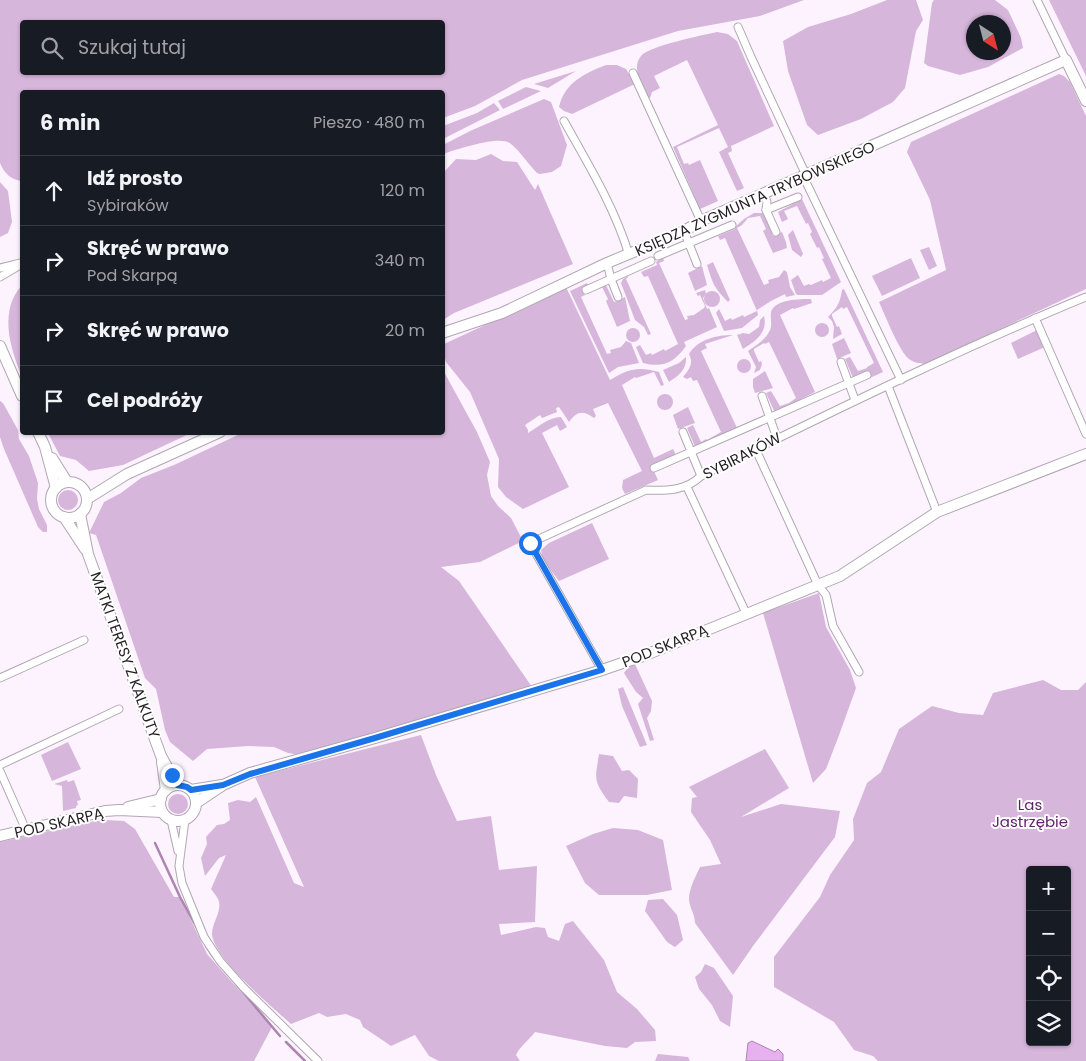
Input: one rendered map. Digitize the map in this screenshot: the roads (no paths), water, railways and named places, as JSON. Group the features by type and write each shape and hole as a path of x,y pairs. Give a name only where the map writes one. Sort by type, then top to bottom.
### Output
{"street":[{"path":"1037,0 1086,101"},
{"path":"738,27 806,179 901,380"},
{"name":"KSIĘDZA ZYGMUNTA TRYBOWSKIEGO","path":"445,332 502,313 607,263 684,232 701,221 764,194 806,179 1066,60"},
{"path":"633,73 701,221"},
{"path":"564,121 597,182 624,238 629,255"},
{"path":"764,194 767,202 766,210 776,232"},
{"path":"766,210 798,197"},
{"path":"658,256 732,226"},
{"path":"684,232 696,264"},
{"path":"586,290 651,261"},
{"path":"0,268 20,263"},
{"path":"607,263 618,297"},
{"path":"0,277 20,264"},
{"name":"SYBIRAKÓW","path":"602,670 530,543 646,490 665,491 687,486 701,476 855,400 1035,318 1086,297"},
{"path":"1035,318 1086,434"},
{"path":"0,346 20,391"},
{"path":"842,362 855,400"},
{"path":"654,468 867,375"},
{"path":"888,386 937,512"},
{"path":"762,396 777,438"},
{"path":"683,432 701,476"},
{"path":"39,435 67,482"},
{"path":"81,487 127,474 213,435"},
{"path":"45,447 56,488"},
{"path":"756,450 818,585 826,595 833,626 859,672"},
{"name":"POD SKARPĄ","path":"196,803 223,785 250,774 602,670 643,656 818,585 854,567 937,512 1086,454"},
{"path":"87,499 127,474"},
{"path":"67,482 75,483 81,487 87,499 84,510 80,514 69,518 58,514 52,506 52,494 56,488 67,482"},
{"path":"687,486 746,613"},
{"name":"MATKI TERESY Z KALKUTY","path":"80,514 88,554 161,756 177,785"},
{"name":"MATKI TERESY Z KALKUTY","path":"64,517 88,554"},
{"path":"0,678 84,640"},
{"path":"0,765 119,709"},
{"name":"MATKI TERESY Z KALKUTY","path":"161,756 163,794"},
{"path":"0,771 26,830"},
{"path":"177,785 191,790 196,803 194,812 185,820 171,820 162,812 163,794 177,785"},
{"name":"POD SKARPĄ","path":"191,790 223,785"},
{"name":"POD SKARPĄ","path":"119,810 163,794"},
{"name":"POD SKARPĄ","path":"0,836 92,813 119,810 162,812"},
{"path":"171,820 179,856"},
{"path":"185,820 179,866 182,883 204,937 214,954 243,987 318,1061"}],"waterway":[{"path":"155,843 180,897 198,930"},
{"path":"206,946 214,958"},
{"path":"236,984 280,1036"},
{"path":"286,1042 305,1061"}],"park label":[{"name":"Las Jastrzębie","path":"1030,814"}]}
